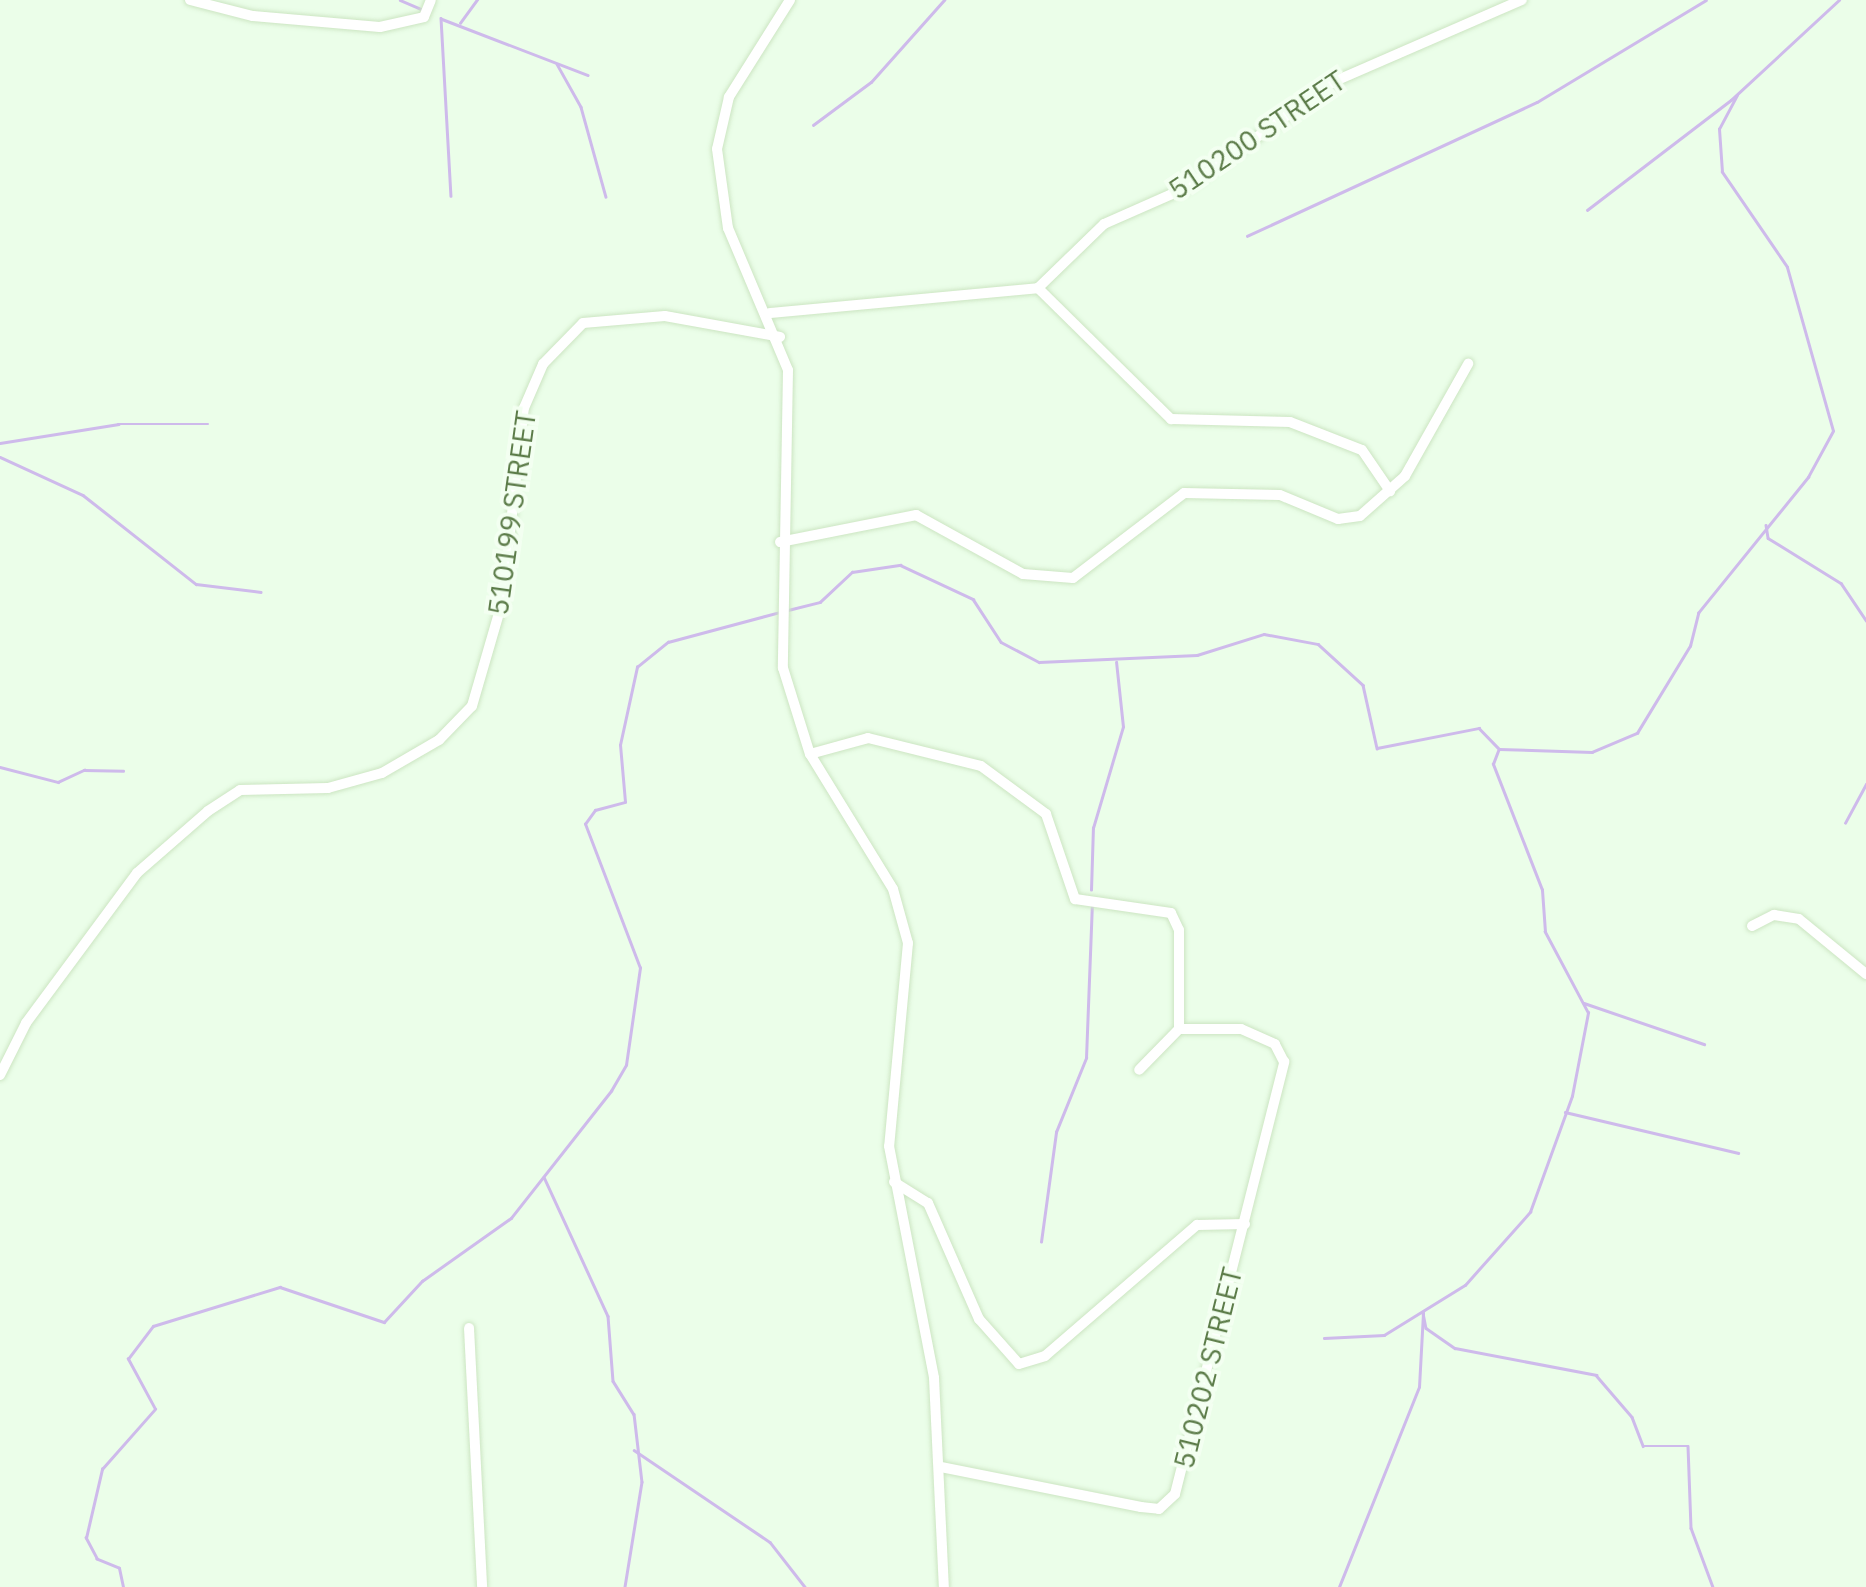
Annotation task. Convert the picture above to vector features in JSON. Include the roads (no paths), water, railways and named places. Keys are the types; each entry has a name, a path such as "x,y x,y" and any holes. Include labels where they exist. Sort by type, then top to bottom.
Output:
{"street":[{"path":"190,0 254,16 380,27 424,17 431,0"},
{"path":"790,0 729,97 717,149 728,228 780,337 788,425 779,628 810,754 893,889 908,943 888,1096 894,1182 934,1378 944,1587"},
{"name":"510200 STREET","path":"1038,288 1104,224 1188,187 1333,82 1522,0"},
{"path":"770,314 1038,288 1172,419 1290,422 1362,450 1390,491"},
{"name":"510199 STREET","path":"0,1075 26,1023 137,873 208,812 240,790 328,788 382,772 439,740 472,706 502,603 524,408 543,364 583,323 604,314 665,316 780,337"},
{"path":"780,542 916,516 1023,574 1073,578 1184,493 1280,495 1338,519 1360,516 1390,491 1468,364"},
{"path":"810,754 836,742 898,742 945,751 1018,790 1046,814 1075,900 1170,913 1179,930 1179,1029 1139,1070"},
{"path":"1752,926 1774,915 1799,918 1866,974"},
{"name":"510202 STREET","path":"941,1467 1160,1509 1187,1465 1207,1348 1245,1224 1284,1062 1275,1044 1241,1029 1179,1029"},
{"path":"894,1182 928,1203 978,1318 1018,1364 1045,1356 1197,1224 1245,1224"},
{"path":"469,1328 485,1504 482,1587"}],"waterway":[{"path":"400,0 424,10"},
{"path":"460,23 477,0"},
{"path":"813,125 871,82 944,0"},
{"path":"1247,236 1537,102 1706,0"},
{"path":"1587,210 1731,100 1839,0"},
{"path":"441,18 451,196"},
{"path":"442,19 588,75"},
{"path":"557,64 581,107 606,197"},
{"path":"788,610 820,602 852,572 900,565 973,599 1001,642 1039,662 1197,655 1264,634 1318,644 1363,685 1377,748 1479,728 1499,749 1592,752 1637,733 1690,646 1698,613 1808,477 1833,431 1787,267 1722,172 1719,129 1737,95"},
{"path":"0,443 118,424 208,424"},
{"path":"0,457 83,495 196,584 261,592"},
{"path":"1766,525 1768,538 1841,583 1866,620"},
{"path":"123,1587 119,1568 97,1559 86,1538 102,1469 155,1409 128,1359 153,1326 280,1287 384,1322 422,1281 511,1218 611,1091 626,1065 640,968 585,824 595,810 625,802 620,745 637,667 668,642 780,612"},
{"path":"1091,890 1093,828 1123,727 1116,662"},
{"path":"1324,1338 1384,1335 1465,1285 1530,1212 1572,1096 1588,1013 1545,932 1542,890 1493,764 1498,751"},
{"path":"0,767 58,782 84,770 123,771"},
{"path":"1845,823 1866,784"},
{"path":"1041,1242 1056,1132 1086,1058 1092,905"},
{"path":"1584,1003 1704,1044"},
{"path":"1565,1112 1738,1153"},
{"path":"544,1177 608,1316 613,1381 634,1414 642,1482 625,1587"},
{"path":"1423,1313 1426,1328 1455,1348 1596,1375 1632,1417 1643,1446 1688,1446 1691,1528 1713,1587"},
{"path":"1339,1587 1419,1387 1423,1313"},
{"path":"634,1450 770,1542 805,1587"}]}
